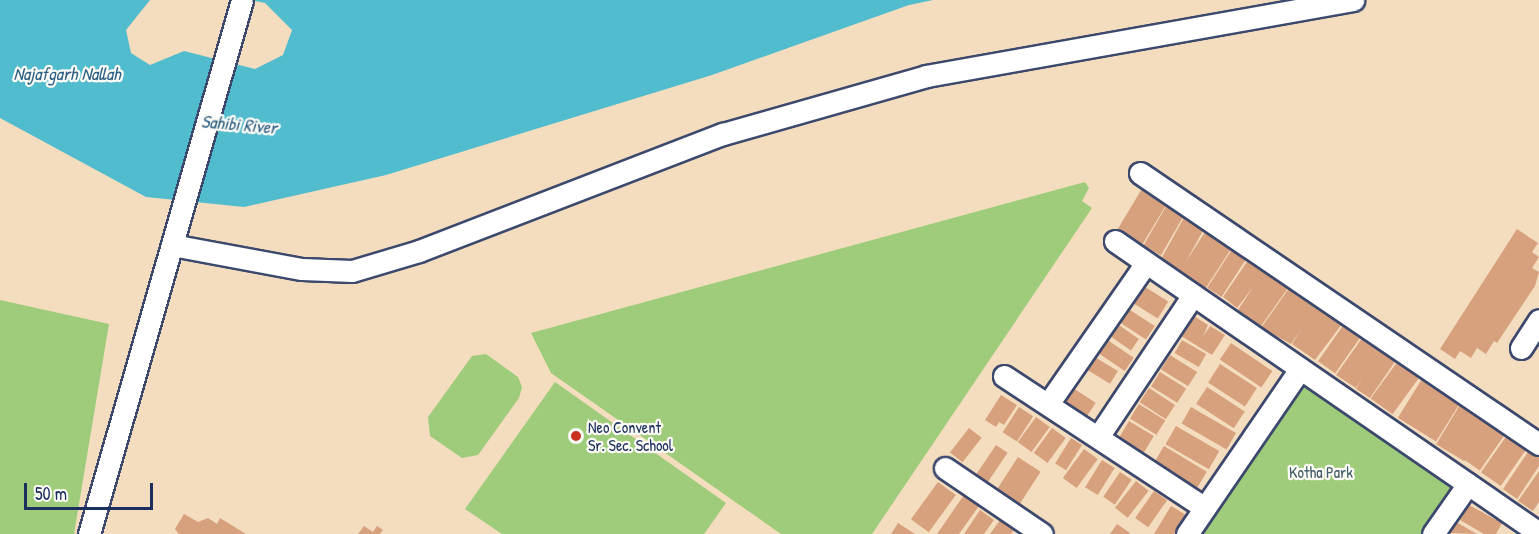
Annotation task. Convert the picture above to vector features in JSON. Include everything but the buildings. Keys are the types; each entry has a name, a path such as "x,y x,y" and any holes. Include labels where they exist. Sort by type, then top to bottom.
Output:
{"street":[{"path":"89,534 242,0"},
{"path":"172,245 302,268 352,270 419,251 723,134 926,76 1353,0"},
{"path":"1140,173 1539,444"},
{"path":"1115,241 1539,533"},
{"path":"1048,404 1146,263"},
{"path":"1098,437 1193,295"},
{"path":"1521,348 1539,320"},
{"path":"1187,534 1300,369"},
{"path":"1004,376 1205,508"},
{"path":"945,468 1042,534"},
{"path":"1433,534 1468,484"}],"green space":[{"path":"1085,182 1089,188 1082,201 1092,208 872,534 781,534 551,373 531,333"},
{"path":"0,300 109,324 74,534 0,534"},
{"path":"486,354 518,377 522,387 519,398 478,455 462,458 430,436 428,417 472,356"},
{"name":"Neo Convent Sr. Sec. School","path":"555,382 726,503 704,534 502,534 465,509"},
{"name":"Kotha Park","path":"1303,383 1456,487 1423,534 1200,534"}],"water":[{"path":"0,0 150,0 126,30 131,53 150,65 184,51 255,69 283,55 292,30 265,3 251,0 933,0 909,5 712,75 386,175 244,207 146,197 0,118"}],"place":[{"name":"Neo Convent Sr. Sec. School","path":"576,436"}],"water label":[{"name":"Najafgarh Nallah","path":"67,74"},
{"name":"Sahibi River","path":"239,125"}]}
